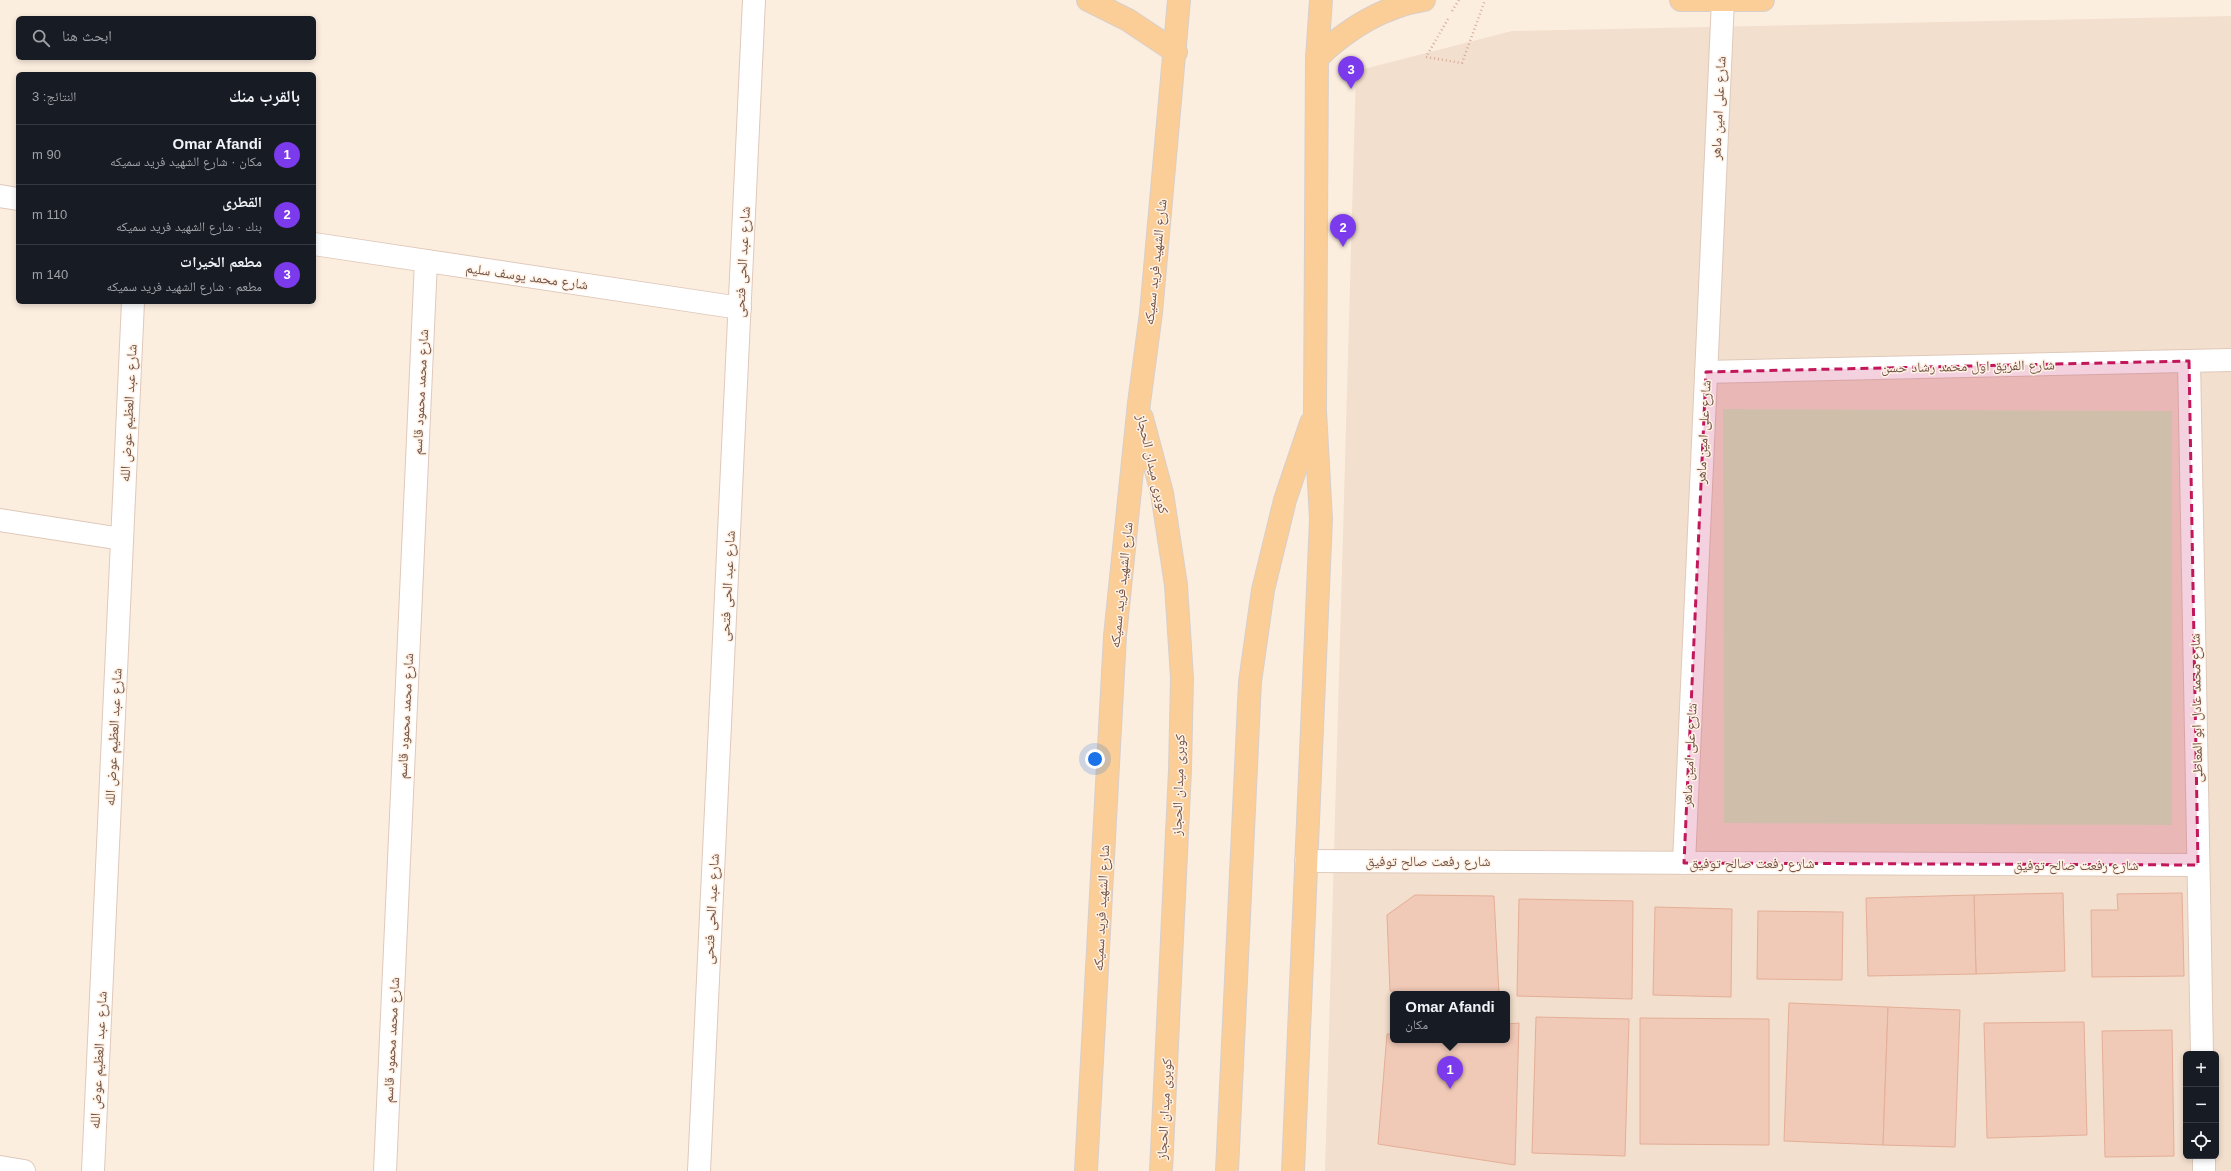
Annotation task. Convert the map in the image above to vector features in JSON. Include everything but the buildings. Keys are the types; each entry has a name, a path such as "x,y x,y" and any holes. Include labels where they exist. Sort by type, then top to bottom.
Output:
{"main road":[{"path":"1088,0 1128,20 1176,52"},
{"name":"شارع الشهيد فريد سميكه","path":"1086,1171 1115,636 1139,403 1151,313 1176,52 1179,0"},
{"path":"1293,1171 1321,519 1315,411 1317,58 1321,0"},
{"path":"1317,58 1347,32 1373,16 1395,7 1424,0"},
{"path":"1681,0 1763,0"},
{"name":"كوبرى ميدان الحجاز","path":"1139,403 1162,493 1176,585 1182,678 1180,770 1161,1171"},
{"path":"1227,1171 1250,682 1263,590 1285,500 1315,411"}],"street":[{"name":"شارع عبد الحى فتحى","path":"699,1171 754,0"},
{"name":"شارع على امين ماهر","path":"1684,863 1723,0"},
{"path":"0,196 16,199"},
{"name":"شارع محمد يوسف سليم","path":"316,244 740,308"},
{"name":"شارع محمد محمود قاسم","path":"385,1171 426,261"},
{"name":"شارع عبد العظيم عوض الله","path":"93,1171 133,304"},
{"name":"شارع الفريق اول محمد رشاد حسن","path":"1706,372 2231,360"},
{"name":"شارع محمد عادل ابو المعاطى","path":"2189,361 2202,1051"},
{"path":"0,520 122,539"},
{"name":"شارع رفعت صالح توفيق","path":"1306,861 2198,865"},
{"path":"2204,1159 2204,1171"},
{"path":"0,1167 24,1171"}],"path":[{"path":"1459,0 1426,58 1462,63 1485,0"}],"highlighted area":[{"path":"2189,361 2198,865 1684,863 1706,372"}],"shaded area":[{"path":"2231,16 2231,1171 1325,1171 1356,71 1512,31"}],"green space":[{"path":"1723,409 2172,411 2172,825 1724,823"}],"place":[{"name":"مطعم الخيرات","path":"1351,89"},
{"name":"القطرى","path":"1343,247"},
{"name":"Omar Afandi","path":"1450,1089"}]}
